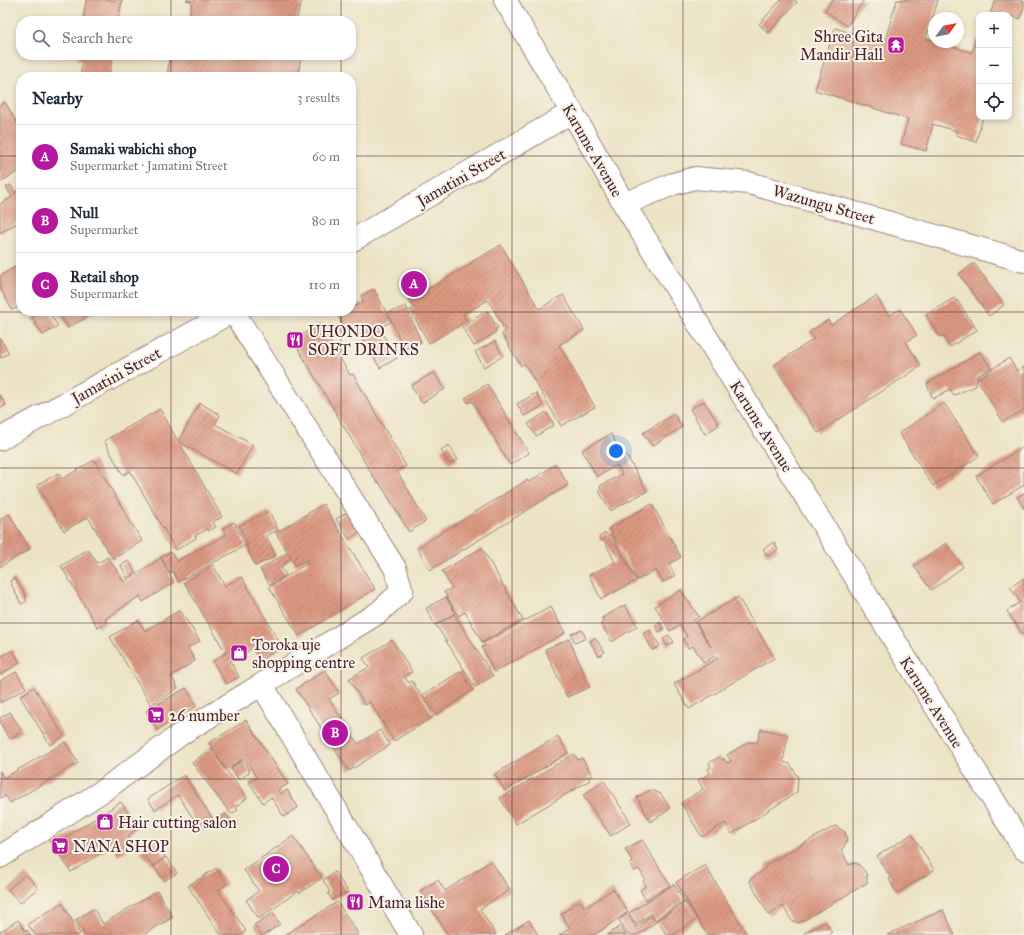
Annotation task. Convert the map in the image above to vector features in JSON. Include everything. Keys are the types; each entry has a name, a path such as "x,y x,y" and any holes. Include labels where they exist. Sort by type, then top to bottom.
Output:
{"street":[{"name":"Karume Avenue","path":"505,0 572,112 624,204 1024,849"},
{"name":"Jamatini Street","path":"356,238 572,112"},
{"name":"Wazungu Street","path":"624,204 674,184 695,178 749,183 1024,261"},
{"name":"Jamatini Street","path":"0,439 224,316"},
{"path":"0,857 104,790 181,734 378,613 402,591 395,568 236,316"},
{"path":"262,685 411,935"}],"building":[{"path":"86,0 122,0 119,16 84,16"},
{"path":"186,0 302,0 297,16 190,16 192,2"},
{"path":"781,0 795,0 797,2 768,33 759,24"},
{"path":"832,0 864,0 847,26 825,11"},
{"path":"897,0 938,0 934,12 928,12 928,32 926,38 928,39 928,48 957,48 972,53 976,39 976,120 982,120 976,142 956,135 957,131 932,124 926,151 901,144 908,119 815,90 835,28 884,43"},
{"path":"995,0 1024,1 1024,7 1020,19 1012,16 1012,12 991,12"},
{"path":"83,60 112,60 110,72 81,72"},
{"path":"169,60 300,60 299,72 168,72"},
{"path":"5,102 16,121 16,173 0,182 0,105"},
{"path":"11,185 15,193 16,192 16,224 0,233 0,204 12,197 6,187"},
{"path":"501,245 539,309 563,295 584,330 559,345 595,407 561,426 524,363 521,366 502,334 506,331 488,300 463,315 467,321 429,343 410,310 414,308 409,300"},
{"path":"974,263 1004,305 989,316 959,274"},
{"path":"16,267 16,308 12,310 0,288 0,276"},
{"path":"374,289 391,322 361,336 356,328 347,333 339,316 356,316 356,306 364,302 361,296"},
{"path":"876,296 889,316 900,309 917,335 906,342 921,366 818,433 774,365 814,339 809,332 828,320 831,325"},
{"path":"954,298 956,302 957,300 977,330 950,347 943,335 940,337 926,315"},
{"path":"406,306 421,342 404,349 388,313"},
{"path":"487,311 498,328 495,330 496,332 474,346 462,327"},
{"path":"35,316 51,316 58,326 43,335 32,318"},
{"path":"61,316 88,316 68,328"},
{"path":"320,324 350,375 353,374 406,466 397,471 426,521 409,532 379,482 377,483 293,340"},
{"path":"380,330 397,358 380,368 363,340"},
{"path":"0,338 9,353 0,358"},
{"path":"495,341 503,356 484,367 475,352"},
{"path":"980,352 991,368 977,376 976,386 954,395 950,389 933,399 927,384"},
{"path":"1009,358 1017,371 1024,367 1024,410 1003,422 977,379"},
{"path":"434,372 445,389 422,403 411,386"},
{"path":"487,384 529,453 510,465 472,401 468,403 465,398"},
{"path":"536,393 543,406 524,416 517,404"},
{"path":"0,395 6,405 0,409"},
{"path":"704,401 719,425 705,434 690,409"},
{"path":"200,403 220,415 215,424 253,445 237,474 179,442 222,517 213,522 216,527 208,531 207,529 195,536 196,538 176,550 130,471 123,475 104,441 160,409 178,441"},
{"path":"944,403 979,456 933,486 899,433"},
{"path":"546,412 554,425 536,436 528,424"},
{"path":"674,414 682,427 652,446 643,433"},
{"path":"611,434 618,446 620,444 647,491 610,511 599,491 601,489 600,486 622,474 617,465 597,477 582,450"},
{"path":"449,445 458,460 449,464 441,450"},
{"path":"1024,447 1024,485 993,504 976,476"},
{"path":"94,460 142,541 113,559 88,517 64,531 37,485 59,473 62,479"},
{"path":"556,464 568,485 430,570 417,548 527,480 529,482"},
{"path":"1024,493 1024,509 1017,497"},
{"path":"323,504 375,589 299,636 269,587 308,563 306,559 296,566 276,533"},
{"path":"652,504 681,557 669,564 675,576 663,582 656,570 637,580 609,528"},
{"path":"269,511 278,530 266,536 276,556 255,566 246,545 248,545 239,526"},
{"path":"348,512 361,531 349,539 336,519"},
{"path":"9,514 30,549 0,567 0,519"},
{"path":"234,522 246,545 178,582 173,571 169,573 161,557 171,552 177,561 226,535 222,529"},
{"path":"606,533 608,536 611,535 636,581 601,599 589,575 615,562 604,540 601,541 599,537"},
{"path":"774,542 778,550 768,556 763,549"},
{"path":"946,543 963,567 931,590 914,566"},
{"path":"482,548 523,620 482,642 465,612 458,616 444,592 452,588 442,571"},
{"path":"88,549 97,563 108,557 124,582 161,558 174,582 143,602 140,596 105,619 107,622 98,628 61,566"},
{"path":"287,553 291,559 281,567 286,575 270,585 260,569"},
{"path":"129,561 135,573 127,578 121,565"},
{"path":"213,565 225,586 242,577 282,647 260,660 253,648 230,661 239,677 226,684 213,661 226,653 184,582"},
{"path":"15,578 26,596 27,601 21,604 10,581"},
{"path":"1024,578 1023,635 1007,611 1020,602 1010,587"},
{"path":"681,590 699,617 693,620 711,647 696,622 738,597 774,658 689,709 674,684 718,658 716,655 704,663 693,646 688,648 683,639 687,636 680,625 670,631 655,606"},
{"path":"446,597 455,613 435,625 426,608"},
{"path":"625,605 637,626 612,642 601,624 604,622 602,618"},
{"path":"551,607 565,633 494,672 482,647 485,646 483,643"},
{"path":"180,610 200,641 188,648 195,661 171,676 178,688 151,705 110,637 138,620 145,631"},
{"path":"454,614 493,676 475,687 436,625"},
{"path":"660,622 664,629 659,632 655,625"},
{"path":"582,630 586,638 575,643 571,634"},
{"path":"650,630 660,646 653,650 643,634"},
{"path":"669,635 674,642 667,646 663,639"},
{"path":"595,638 605,652 599,656 590,641"},
{"path":"569,639 590,687 567,697 545,649"},
{"path":"392,640 412,672 404,676 409,683 412,681 434,716 394,741 370,702 365,705 349,679 369,667 363,658"},
{"path":"13,650 20,663 0,675 0,657"},
{"path":"325,670 339,693 329,699 358,744 380,730 390,745 349,771 296,689"},
{"path":"461,671 473,690 436,715 423,695"},
{"path":"16,672 26,688 0,703 0,681"},
{"path":"34,687 64,736 50,745 20,696"},
{"path":"186,688 197,706 157,730 146,711"},
{"path":"10,712 22,731 10,739 0,723 0,718"},
{"path":"246,720 288,784 278,790 281,794 287,790 298,807 284,817 271,797 263,803 249,782 257,778 244,758 226,769 209,743"},
{"path":"761,729 788,735 783,762 790,764 798,777 797,792 732,834 725,823 702,837 681,803 703,789 698,780 710,773 708,769 711,767 709,763 719,757 722,760 724,759 727,763 731,761 727,755 748,742 757,743"},
{"path":"558,736 568,753 505,791 495,774"},
{"path":"65,742 78,763 10,803 6,796 1,798 0,771 4,778"},
{"path":"211,748 247,798 235,807 238,810 231,814 192,763"},
{"path":"574,754 578,760 582,758 592,775 588,777 590,780 516,824 500,798"},
{"path":"242,760 250,772 239,780 231,768"},
{"path":"184,775 214,821 201,830 178,795 155,810 148,799"},
{"path":"604,781 631,823 611,836 583,795"},
{"path":"651,790 661,794 670,808 650,822 637,797"},
{"path":"121,802 138,828 128,836 134,845 118,856 112,846 71,872 53,845"},
{"path":"226,814 231,821 224,826 219,818"},
{"path":"835,826 845,832 847,841 841,849 849,865 855,863 864,870 867,875 867,883 799,923 792,921 783,906 769,915 749,880 764,870 767,864"},
{"path":"912,834 934,870 897,893 889,879 891,878 877,856"},
{"path":"293,836 322,878 300,893 298,891 259,919 246,900 259,891 244,870"},
{"path":"642,840 670,885 646,900 640,890 646,886 643,881 645,879 639,869 634,871 630,864 633,862 625,849"},
{"path":"153,841 165,856 154,866 140,852"},
{"path":"166,857 177,873 164,881 154,867"},
{"path":"491,861 510,890 480,909 496,935 448,935 420,891 438,880 445,891"},
{"path":"705,865 747,935 707,935 676,882"},
{"path":"216,868 227,884 218,890 246,931 241,935 221,935 188,886"},
{"path":"335,872 348,892 332,900 328,893 330,892 323,880"},
{"path":"26,874 38,888 20,903 8,890"},
{"path":"674,884 684,901 655,920 651,914 636,924 629,913"},
{"path":"613,889 628,912 594,935 559,935 570,928 561,914 580,901 585,908"},
{"path":"157,891 173,917 143,935 84,935 84,932 75,920 94,909 103,924"},
{"path":"337,902 359,935 285,935"},
{"path":"686,902 697,919 673,935 667,935 657,920"},
{"path":"62,903 80,934 35,935 28,924"},
{"path":"943,910 955,935 887,935"},
{"path":"273,913 280,924 264,935 261,935 254,925"},
{"path":"627,914 636,927 651,916 656,922 638,935 629,935 619,920"},
{"path":"18,920 25,931 27,930 30,935 0,935 0,932"},
{"path":"529,920 538,935 505,935"},
{"path":"825,922 832,932 827,935 805,935 804,933"},
{"path":"621,926 626,935 607,935"}],"place":[{"name":"Shree Gita Mandir Hall","path":"896,45"},
{"name":"Samaki wabichi shop","path":"414,284"},
{"name":"UHONDO SOFT DRINKS","path":"295,340"},
{"name":"Toroka uje shopping centre","path":"239,653"},
{"name":"26 number","path":"156,715"},
{"name":"Null","path":"335,733"},
{"name":"Hair cutting salon","path":"105,822"},
{"name":"NANA SHOP","path":"60,846"},
{"name":"Retail shop","path":"276,869"},
{"name":"Mama lishe","path":"355,902"}]}
